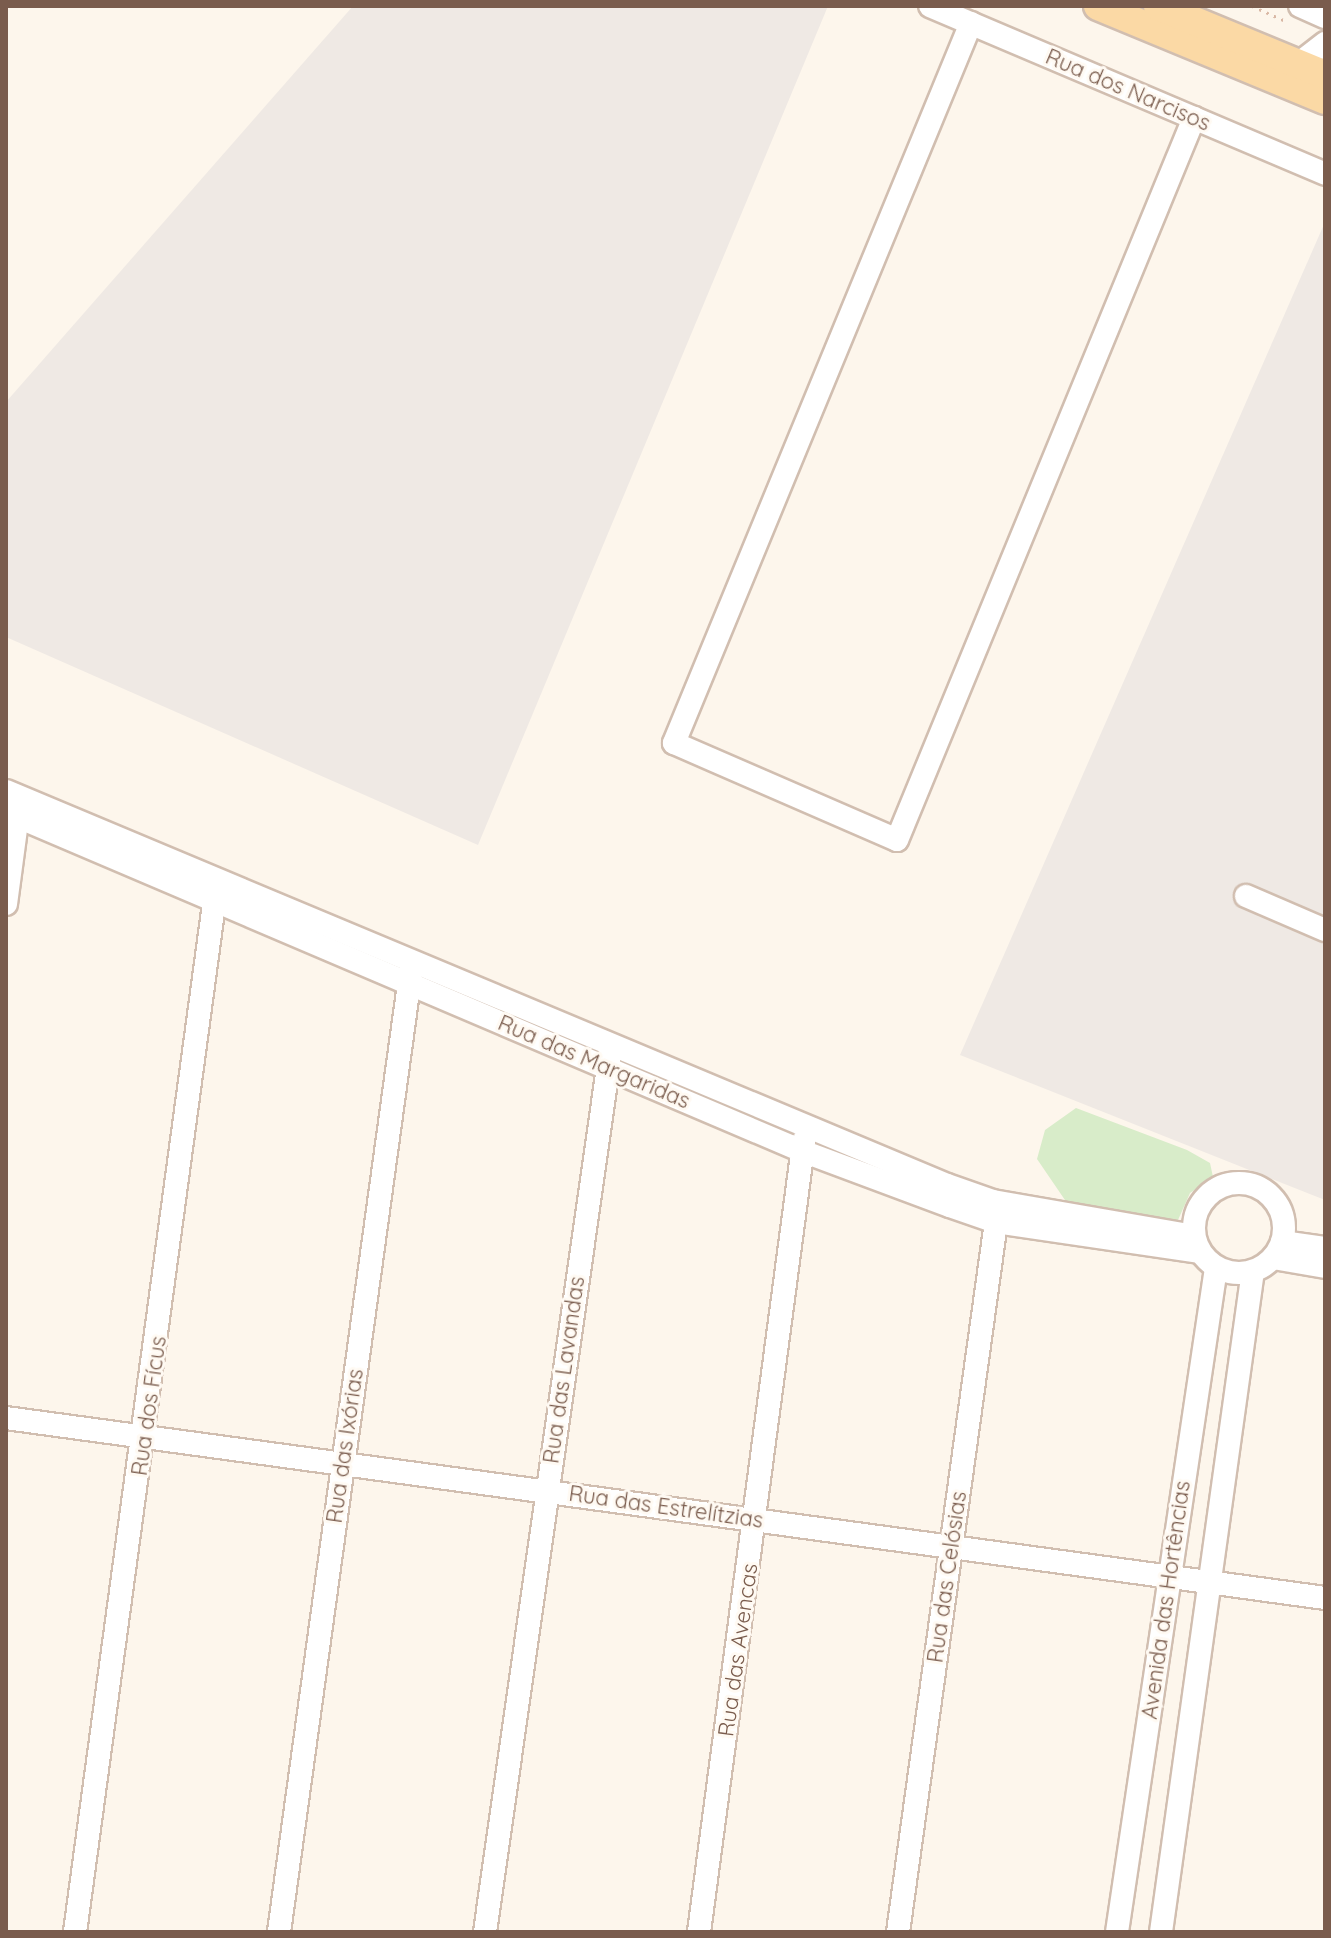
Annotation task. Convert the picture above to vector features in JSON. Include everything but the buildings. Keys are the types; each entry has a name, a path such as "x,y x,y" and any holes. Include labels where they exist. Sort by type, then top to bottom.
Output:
{"main road":[{"path":"1098,6 1325,100"},
{"path":"1158,6 1325,75"}],"street":[{"name":"Rua dos Narcisos","path":"930,6 1325,174"},
{"path":"1300,6 1325,17"},
{"path":"971,23 674,743 897,840 1194,118"},
{"path":"1298,64 1325,43"},
{"path":"6,904 12,804"},
{"name":"Rua das Margaridas","path":"12,804 216,890 409,983 610,1056"},
{"name":"Rua das Margaridas","path":"216,890 413,961 610,1056 996,1222 1196,1244"},
{"name":"Rua dos Fícus","path":"75,1932 145,1437 216,890"},
{"path":"1246,896 1325,930"},
{"name":"Rua das Ixórias","path":"279,1932 413,961"},
{"name":"Rua das Lavandas","path":"485,1932 610,1056"},
{"name":"Rua das Margaridas","path":"804,1140 993,1201 1196,1244"},
{"name":"Rua das Avencas","path":"699,1932 804,1140"},
{"path":"1277,1250 1277,1202 1242,1183 1205,1198 1196,1244 1216,1268 1253,1271 1277,1250 1325,1248"},
{"name":"Rua das Celósias","path":"898,1932 996,1222"},
{"path":"1277,1250 1325,1267"},
{"name":"Avenida das Hortências","path":"1117,1932 1216,1268"},
{"name":"Avenida das Hortências","path":"1161,1932 1253,1271"},
{"name":"Rua das Estrelítzias","path":"6,1418 1325,1598"}],"shaded area":[{"path":"353,6 828,6 478,845 6,637 6,402"},
{"path":"1325,222 1325,1200 960,1055"}],"green space":[{"path":"1076,1108 1187,1150 1210,1163 1213,1177 1190,1193 1178,1220 1067,1203 1037,1159 1045,1130"}]}
